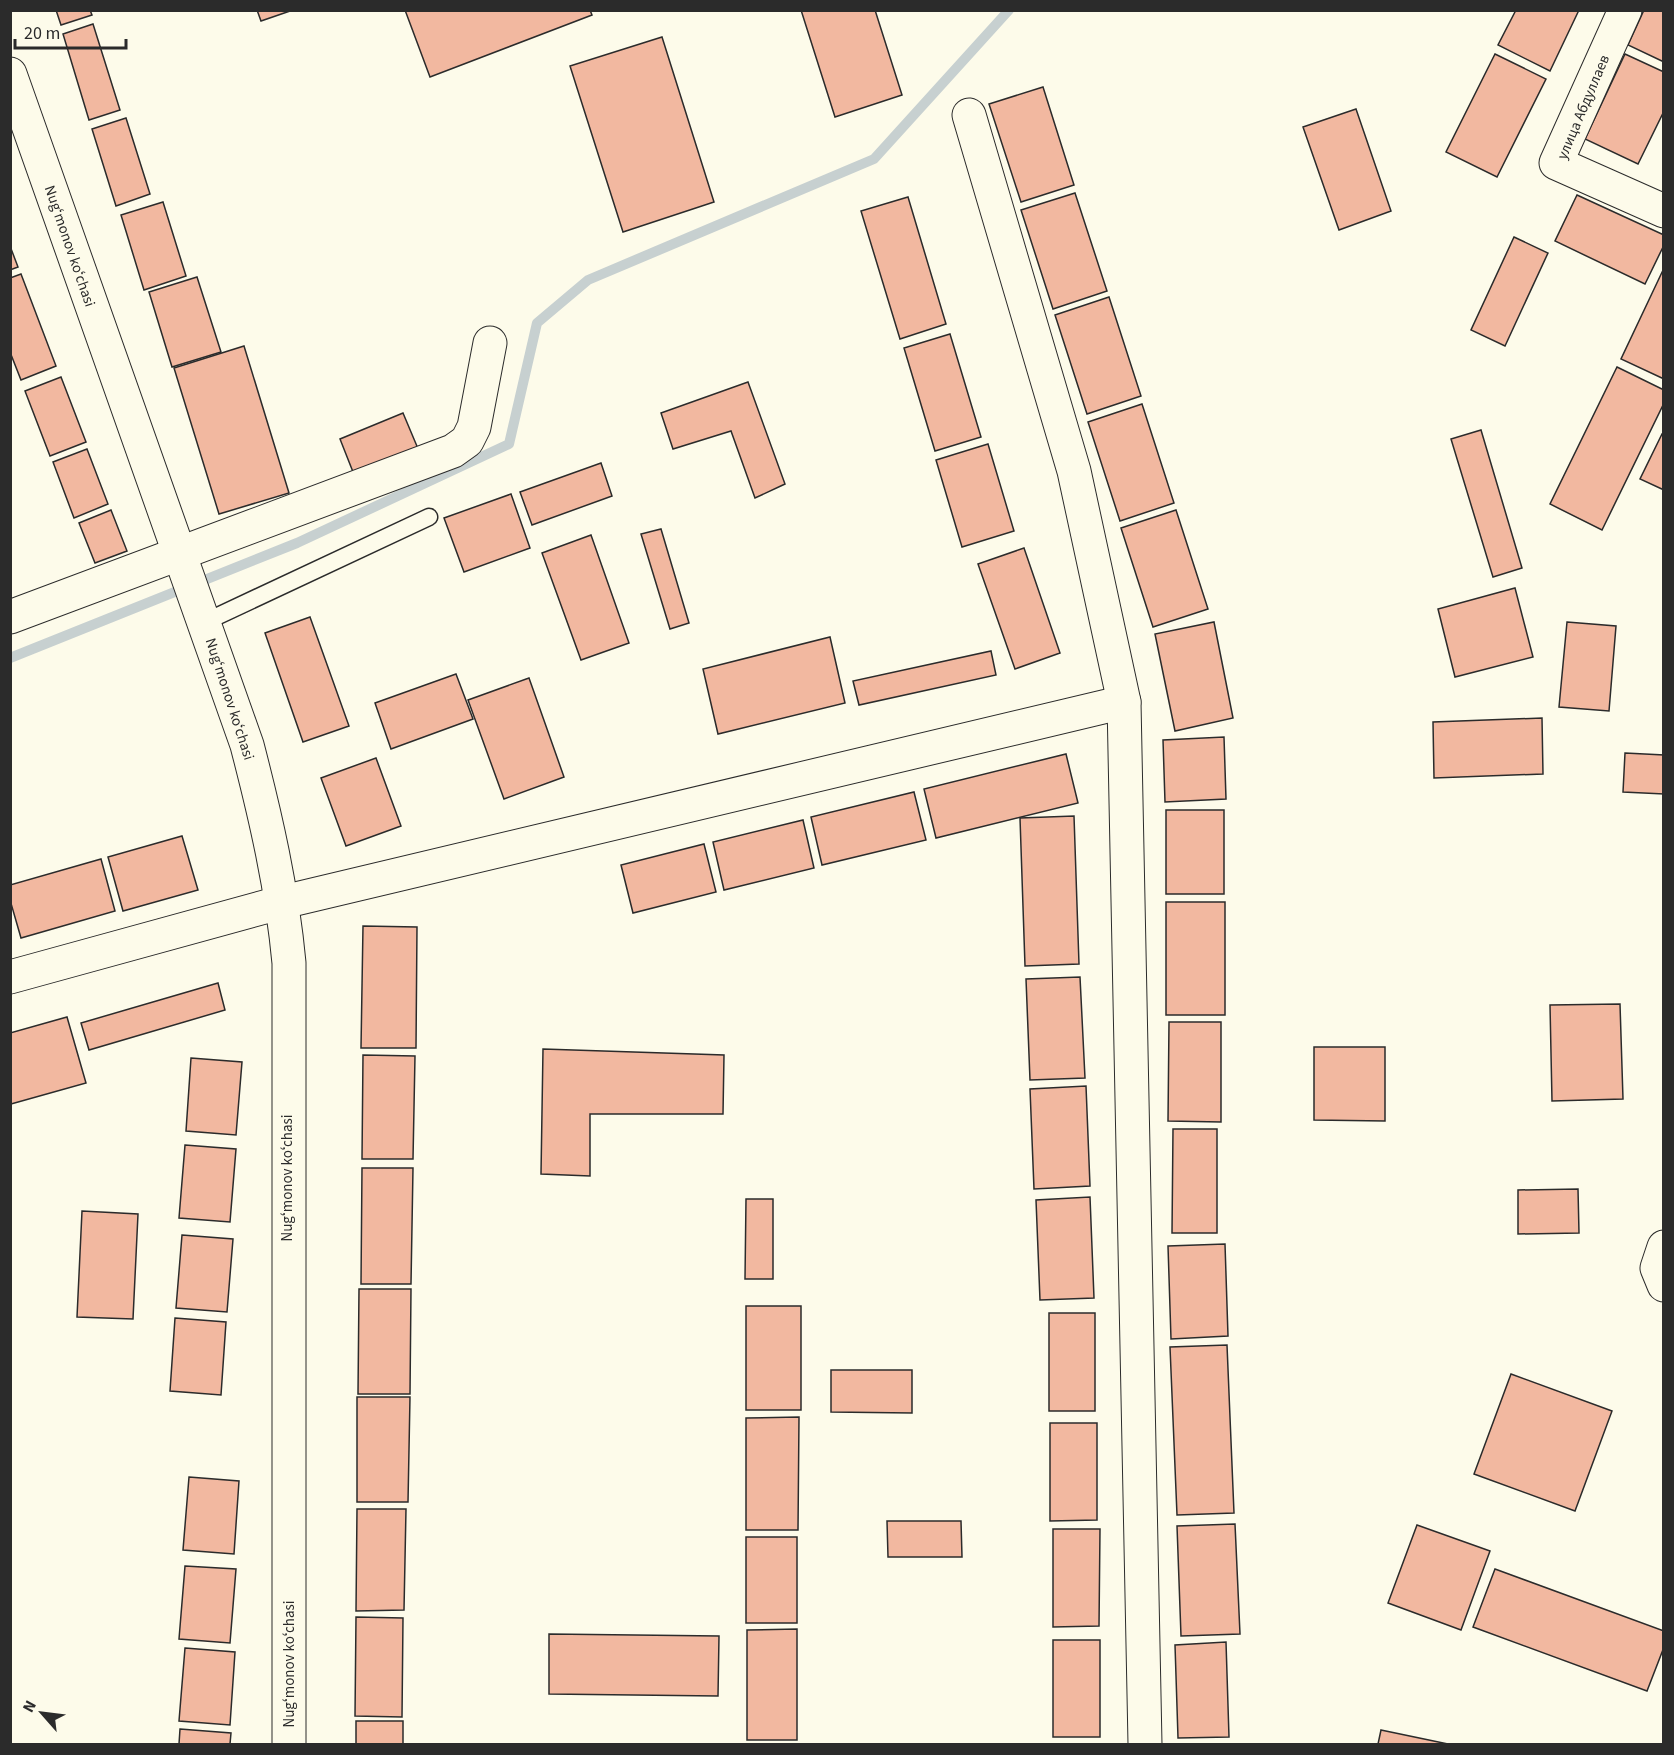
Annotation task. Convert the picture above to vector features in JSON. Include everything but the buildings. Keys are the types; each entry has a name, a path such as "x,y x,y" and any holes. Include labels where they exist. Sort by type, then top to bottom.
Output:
{"street":[{"name":"улица Абдуллаев","path":"1625,10 1556,163 1664,211"},
{"name":"Nugʻmonov koʻchasi","path":"12,87 178,555 205,622 247,745 266,815 283,902 289,963 289,1744"},
{"path":"969,115 1074,471 1124,702 1145,1744"},
{"path":"10,617 453,451 467,441 474,428 490,343"},
{"path":"10,977 283,902 1124,702"},
{"path":"1664,1247 1657,1268 1664,1285"}],"lane":[{"path":"205,622 429,517"}],"waterway":[{"path":"10,658 297,543 509,444 537,323 588,280 874,159 1009,10"}]}
